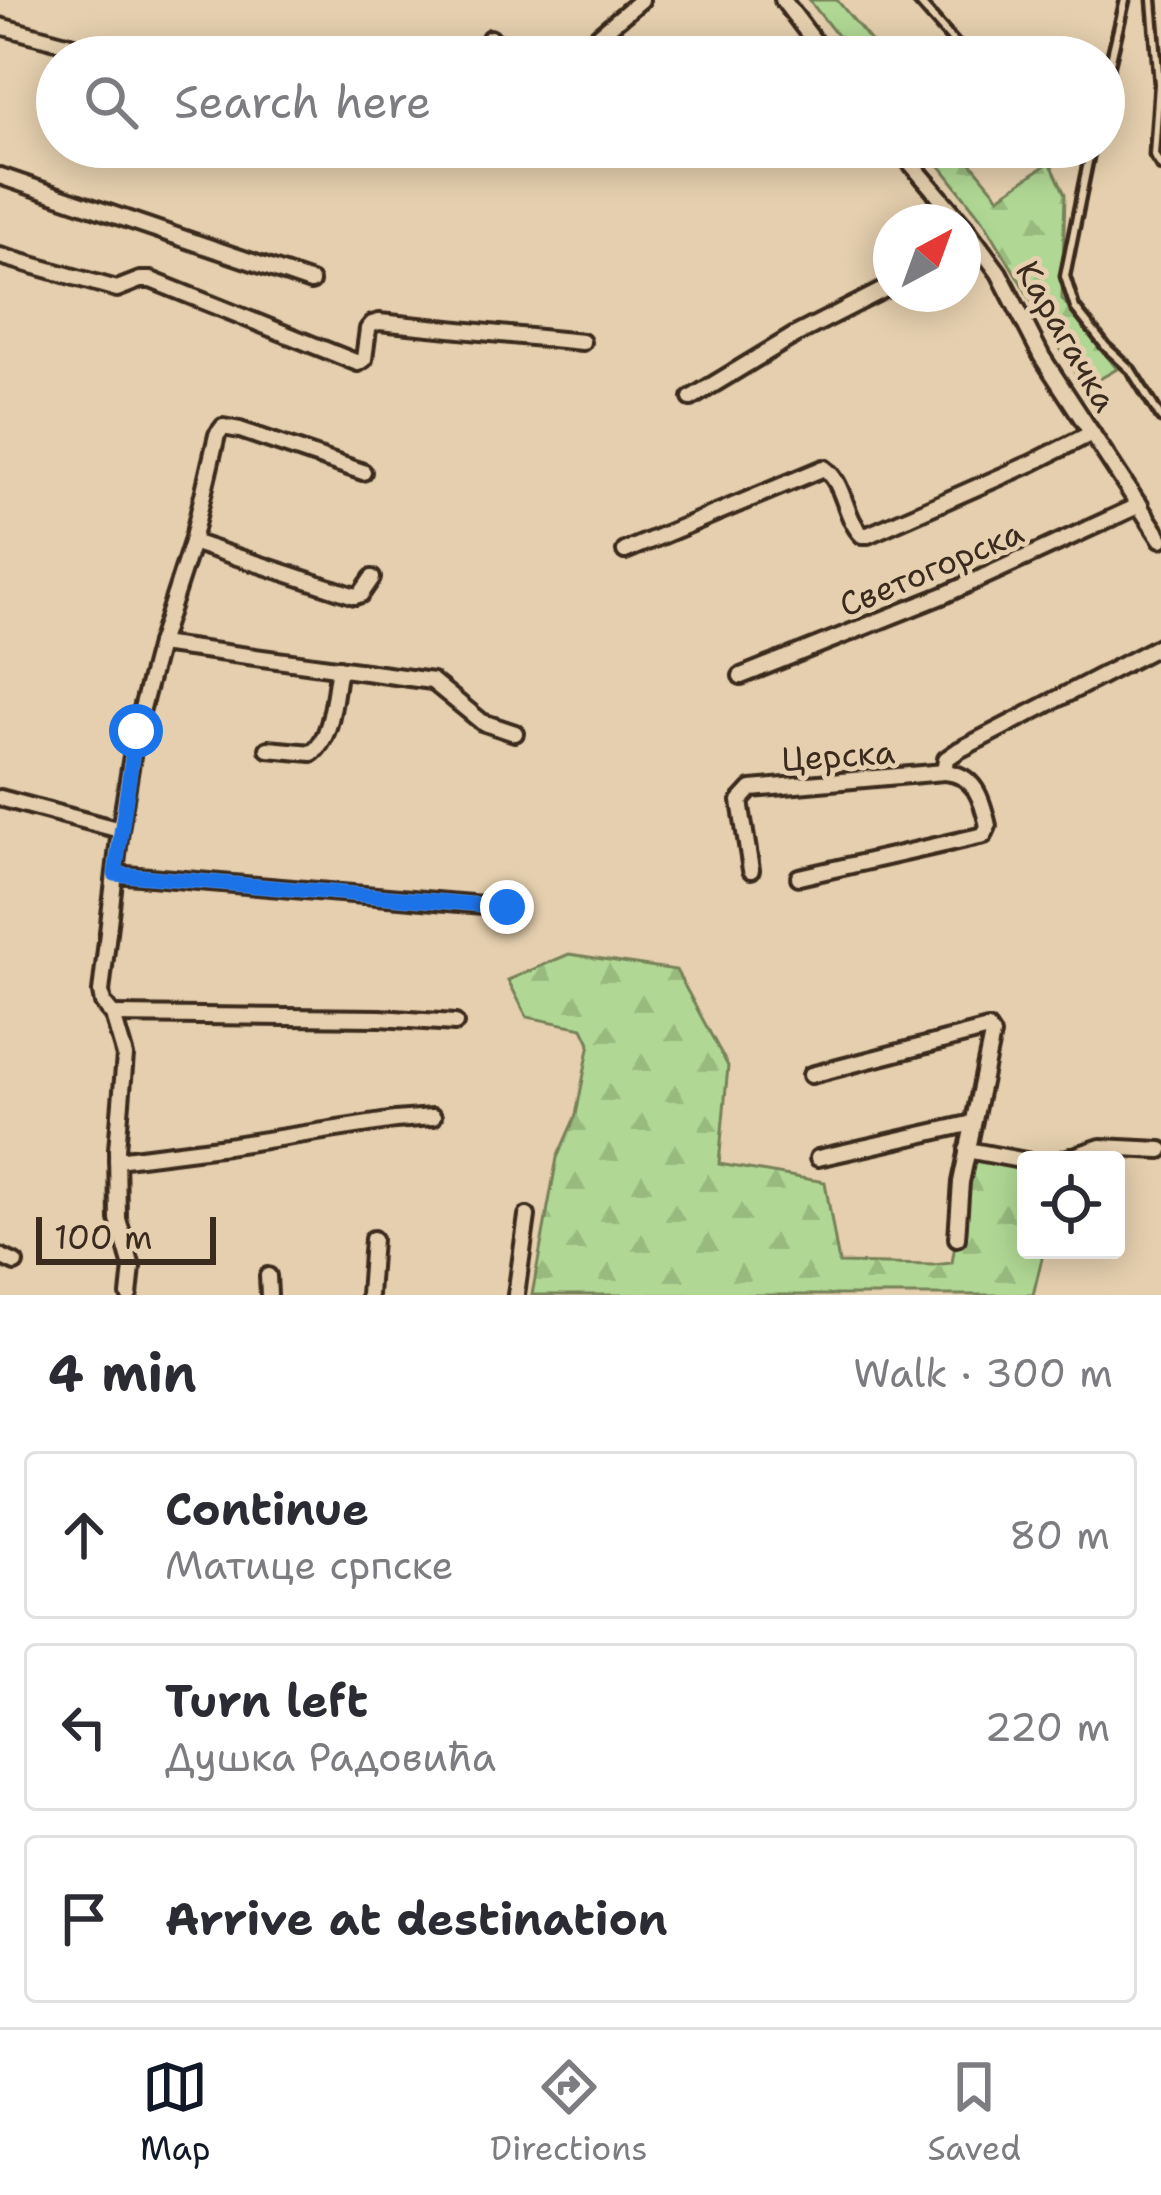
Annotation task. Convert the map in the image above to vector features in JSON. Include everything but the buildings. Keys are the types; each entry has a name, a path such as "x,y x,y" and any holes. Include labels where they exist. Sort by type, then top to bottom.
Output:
{"street":[{"path":"598,36 640,0"},
{"path":"783,0 810,36"},
{"path":"0,26 37,36"},
{"name":"Карагачка","path":"915,168 946,204"},
{"path":"0,176 311,282"},
{"name":"Карагачка","path":"981,246 1042,357 1161,538"},
{"path":"0,256 117,289 151,280 358,363 364,359 368,329 379,322 582,342"},
{"path":"692,398 795,334 873,295"},
{"path":"129,1295 132,1267 118,1220 124,1056 100,992 136,731 220,430 240,430 363,472"},
{"path":"625,551 824,468 833,475 855,528 868,535 1092,433"},
{"name":"Светогорска","path":"741,676 944,595 1140,505"},
{"path":"192,542 355,596 372,578"},
{"path":"160,644 433,681 482,722 515,733"},
{"name":"Церска","path":"944,772 946,760 959,750 1161,645"},
{"path":"268,749 318,750 339,668"},
{"name":"Церска","path":"751,870 740,800 751,789 944,772 958,773 975,787 983,803 988,826 984,835 799,877"},
{"path":"0,798 120,830"},
{"path":"115,874 507,907"},
{"path":"112,1016 455,1023"},
{"path":"811,1075 988,1029 992,1035 961,1182 957,1238"},
{"path":"117,1160 433,1117"},
{"path":"818,1158 973,1123"},
{"path":"1089,1151 1101,1147 1161,1150"},
{"path":"967,1150 1017,1159"},
{"path":"516,1295 527,1216"},
{"path":"370,1295 374,1239"},
{"path":"0,1256 15,1263"},
{"path":"268,1276 268,1295"}],"lane":[{"path":"917,0 949,36"},
{"path":"1117,36 1125,0"},
{"path":"1152,0 1159,84 1154,155 1161,166"},
{"path":"1087,168 1065,276 1075,308 1131,370 1161,418"}],"green space":[{"path":"809,0 837,0 867,36 837,36"},
{"path":"942,168 975,168 999,197 1041,168 1053,168 1065,194 1062,299 1117,369 1084,388 981,218 981,204 970,204"},
{"path":"569,954 676,970 728,1066 719,1164 825,1182 839,1263 952,1263 970,1153 1017,1164 1017,1259 1042,1259 1033,1295 532,1295 557,1158 576,1115 590,1043 583,1028 527,1017 508,980"}],"route":[{"path":"136,731 115,874 507,907"}]}
